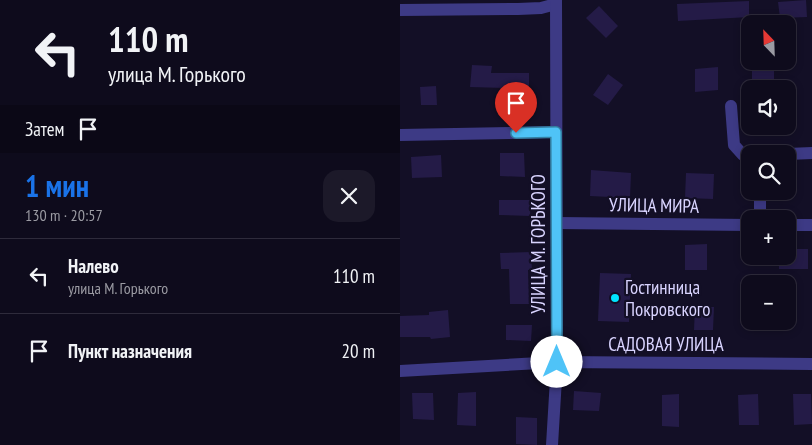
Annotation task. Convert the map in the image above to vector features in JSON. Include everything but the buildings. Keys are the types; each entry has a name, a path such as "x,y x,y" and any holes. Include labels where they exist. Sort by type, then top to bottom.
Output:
{"street":[{"path":"400,10 541,8 556,2"},
{"name":"УЛИЦА М. ГОРЬКОГО","path":"552,445 557,362 556,2"},
{"path":"730,106 734,145 741,153"},
{"path":"400,135 556,132"},
{"path":"796,154 812,153"},
{"name":"УЛИЦА МИРА","path":"557,223 741,225"},
{"path":"796,225 812,225"},
{"name":"САДОВАЯ УЛИЦА","path":"400,371 557,362 812,364"}],"place":[{"name":"Гостинница Покровского","path":"615,298"}],"route":[{"path":"516,133 556,132 557,362"}]}
